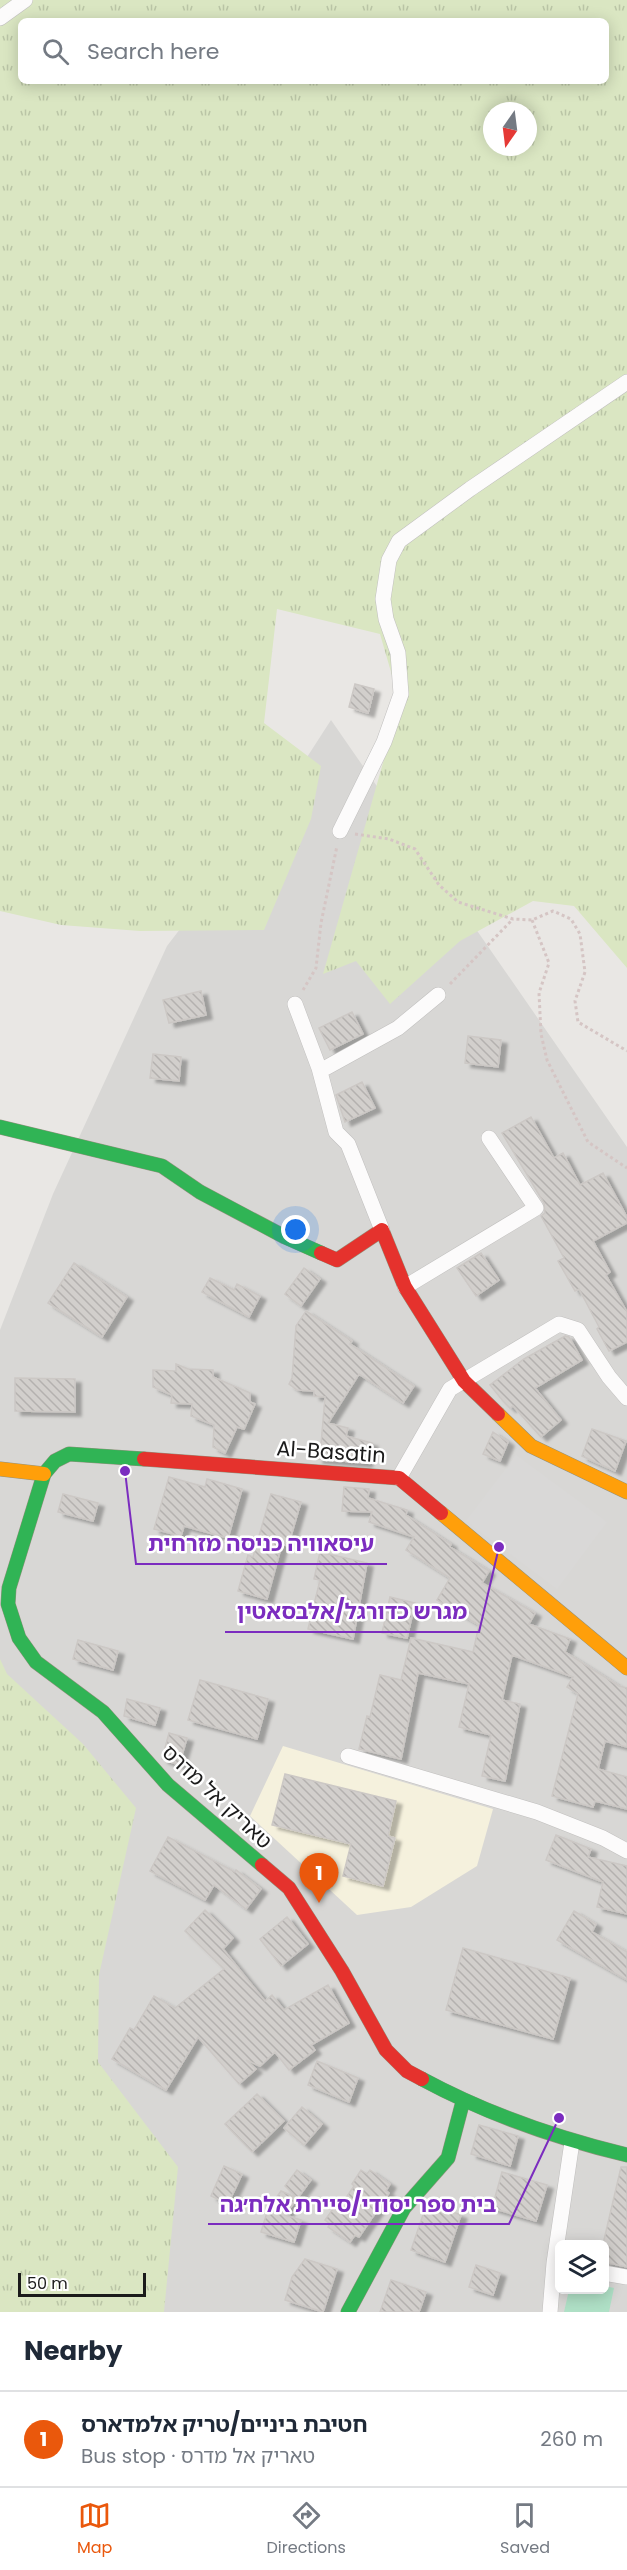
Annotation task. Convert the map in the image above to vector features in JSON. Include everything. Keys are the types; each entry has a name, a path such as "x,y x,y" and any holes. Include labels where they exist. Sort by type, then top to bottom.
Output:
{"street":[{"path":"0,18 25,0"},
{"path":"340,831 384,742 401,694 398,653 386,619 383,599 389,560 399,541 470,489 627,382"},
{"path":"320,1071 398,1028 438,995"},
{"path":"295,1005 320,1071 336,1132 348,1144 405,1287 464,1381 531,1446 627,1492"},
{"path":"0,1127 162,1166 200,1192 285,1237 337,1260 382,1230"},
{"path":"405,1287 536,1208 489,1138"},
{"path":"399,1478 450,1389 559,1324 578,1330 609,1377 627,1398"},
{"name":"Al-Basatin","path":"44,1474 55,1461 69,1454 399,1478 627,1668"},
{"path":"0,1469 44,1474"},
{"name":"טאריק אל מדרס","path":"44,1474 9,1588 8,1604 18,1638 36,1662 103,1712 168,1785 289,1888 342,1971 386,2050 407,2071 464,2101 572,2142 627,2155"},
{"path":"348,1756 537,1812 603,1838 627,1851"},
{"path":"348,2312 404,2208 448,2158 464,2101"},
{"path":"560,2240 572,2142"},
{"path":"609,2273 627,2277"},
{"path":"550,2312 555,2277"}],"path":[{"path":"295,1005 316,968 321,923 340,831 389,839 415,849 439,885 458,902 513,919 532,921 553,911 571,919 580,934 585,972 575,1002 578,1022 627,1051"},
{"path":"438,995 513,919"},
{"path":"532,921 549,963 539,993 541,1034 547,1060 588,1142 627,1168"}],"shaded area":[{"path":"331,720 627,1147 627,2312 35,2312 0,1910 0,1330 53,1194 167,946 280,799"},
{"path":"516,1455 607,1522 557,1589 466,1521"},
{"path":"283,1746 493,1809 477,1866 411,1907 357,1915 250,1816"}],"green space":[{"path":"0,0 627,0 627,968 574,906 533,901 460,941 390,1004 356,961 323,974 400,703 380,634 277,609 264,723 321,766 311,819 264,930 140,931 61,925 0,911"},
{"path":"0,1659 7,1674 83,1744 136,1808 99,1975 98,2062 178,2167 164,2312 0,2312"},
{"path":"609,2287 614,2288 609,2312 564,2312 568,2294 609,2294"}],"building":[{"path":"355,684 374,689 368,713 349,707"},
{"path":"201,991 206,1015 169,1023 163,1000"},
{"path":"352,1012 363,1034 330,1050 319,1028"},
{"path":"468,1036 501,1040 498,1067 465,1063"},
{"path":"153,1054 181,1057 179,1081 150,1078"},
{"path":"362,1082 375,1108 345,1122 336,1095"},
{"path":"531,1117 554,1158 563,1153 580,1185 603,1173 627,1217 627,1223 593,1241 610,1272 606,1275 627,1312 627,1342 609,1351 579,1289 575,1291 558,1261 564,1258 541,1216 545,1213 544,1203 502,1133"},
{"path":"481,1253 499,1280 476,1296 457,1268"},
{"path":"74,1263 127,1297 102,1337 48,1303"},
{"path":"304,1268 320,1279 301,1306 285,1294"},
{"path":"210,1278 234,1290 237,1284 260,1296 249,1317 202,1292"},
{"path":"306,1311 352,1341 350,1344 414,1386 403,1403 359,1374 328,1423 348,1428 346,1436 372,1443 366,1463 317,1459 321,1444 325,1397 314,1396 314,1391 297,1390 289,1384 292,1378 296,1326"},
{"path":"565,1336 569,1337 582,1360 535,1388 561,1420 541,1437 513,1406 510,1408 503,1401 490,1385 524,1359"},
{"path":"176,1364 188,1369 213,1370 213,1377 250,1393 250,1402 255,1404 244,1429 237,1427 225,1453 213,1447 214,1425 191,1416 192,1404 171,1403 172,1395 153,1387 153,1370 176,1371"},
{"path":"15,1378 75,1379 75,1412 15,1411"},
{"path":"592,1429 626,1441 615,1471 582,1456"},
{"path":"493,1432 508,1442 500,1461 483,1454"},
{"path":"169,1477 205,1487 207,1479 242,1489 228,1538 184,1526 181,1536 154,1529"},
{"path":"344,1487 369,1489 368,1498 407,1510 406,1515 451,1544 450,1547 489,1571 482,1583 535,1613 529,1624 570,1639 565,1652 619,1686 627,1688 627,1747 605,1741 598,1769 627,1777 627,1809 595,1801 593,1807 552,1796 578,1694 567,1687 573,1677 512,1655 502,1700 520,1704 505,1781 482,1776 491,1735 459,1727 469,1684 418,1673 401,1759 359,1749 367,1716 370,1717 380,1675 401,1680 411,1638 473,1652 479,1625 437,1600 450,1578 406,1550 414,1537 369,1522 372,1512 342,1511"},
{"path":"63,1494 98,1503 93,1521 58,1512"},
{"path":"271,1494 301,1502 288,1546 282,1544 267,1599 238,1591 248,1555 253,1557"},
{"path":"320,1552 367,1563 353,1639 308,1629 320,1580 314,1579"},
{"path":"390,1597 415,1603 407,1638 382,1633"},
{"path":"78,1640 118,1651 113,1670 73,1659"},
{"path":"200,1680 268,1699 257,1739 188,1720"},
{"path":"127,1699 160,1708 155,1725 124,1716"},
{"path":"169,1733 187,1738 179,1765 162,1759"},
{"path":"285,1774 396,1801 388,1836 395,1838 383,1886 343,1876 351,1844 272,1825"},
{"path":"556,1835 591,1849 588,1857 627,1866 627,1914 597,1907 603,1882 546,1860"},
{"path":"168,1837 235,1872 236,1870 261,1889 246,1909 214,1885 205,1900 150,1871"},
{"path":"205,1910 233,1938 223,1949 265,2001 272,1995 284,2010 328,1985 349,2023 311,2045 315,2050 289,2070 275,2052 260,2066 246,2060 256,2069 239,2084 198,2037 166,2090 112,2059 130,2028 134,2030 154,1996 175,2008 224,1969 185,1931"},
{"path":"574,1911 596,1924 592,1932 627,1952 627,1980 557,1940"},
{"path":"287,1917 308,1944 281,1966 260,1939"},
{"path":"463,1948 570,1978 553,2039 446,2010"},
{"path":"317,2061 358,2078 349,2102 308,2085"},
{"path":"257,2094 284,2121 252,2152 225,2124"},
{"path":"302,2107 322,2124 304,2145 284,2128"},
{"path":"479,2125 518,2136 510,2166 471,2154"},
{"path":"224,2166 242,2174 228,2204 211,2196"},
{"path":"621,2167 627,2167 627,2267 609,2263 609,2240 604,2240"},
{"path":"297,2170 311,2180 285,2215 301,2220 294,2242 261,2232 268,2209 281,2191 297,2198 285,2186"},
{"path":"361,2170 367,2174 370,2170 390,2184 386,2191 389,2193 359,2237 355,2235 350,2242 328,2227 330,2224 325,2220 335,2206 339,2208 354,2186 352,2184"},
{"path":"502,2172 547,2185 536,2221 492,2208"},
{"path":"427,2203 461,2215 445,2262 411,2250"},
{"path":"305,2259 337,2269 323,2312 285,2300 292,2277"},
{"path":"476,2265 500,2273 493,2295 469,2287"},
{"path":"391,2280 426,2292 419,2312 380,2312"}],"traffic: fast":[{"path":"0,1127 162,1166 200,1192 285,1237 321,1253"},
{"path":"144,1459 69,1454 55,1461 44,1474 9,1588 8,1604 19,1638 36,1662 103,1712 168,1785 262,1865"},
{"path":"422,2079 522,2124 627,2155"},
{"path":"348,2312 404,2208 448,2158 463,2101"}],"traffic: slow":[{"path":"498,1414 531,1446 627,1492"},
{"path":"0,1469 44,1474"},
{"path":"441,1513 627,1668"}],"traffic: jam":[{"path":"321,1253 337,1260 382,1230 405,1287 464,1381 498,1414"},
{"path":"144,1459 399,1478 441,1513"},
{"path":"262,1865 289,1888 342,1971 386,2050 407,2071 422,2079"}],"place":[{"name":"עיסאוויה כניסה מזרחית","path":"125,1471"},
{"name":"מגרש כדורגל/אלבסאטין","path":"499,1547"},
{"name":"חטיבת ביניים/טריק אלמדארס","path":"319,1903"},
{"name":"בית ספר יסודי/סיירת אלח׳גה","path":"559,2118"}]}
